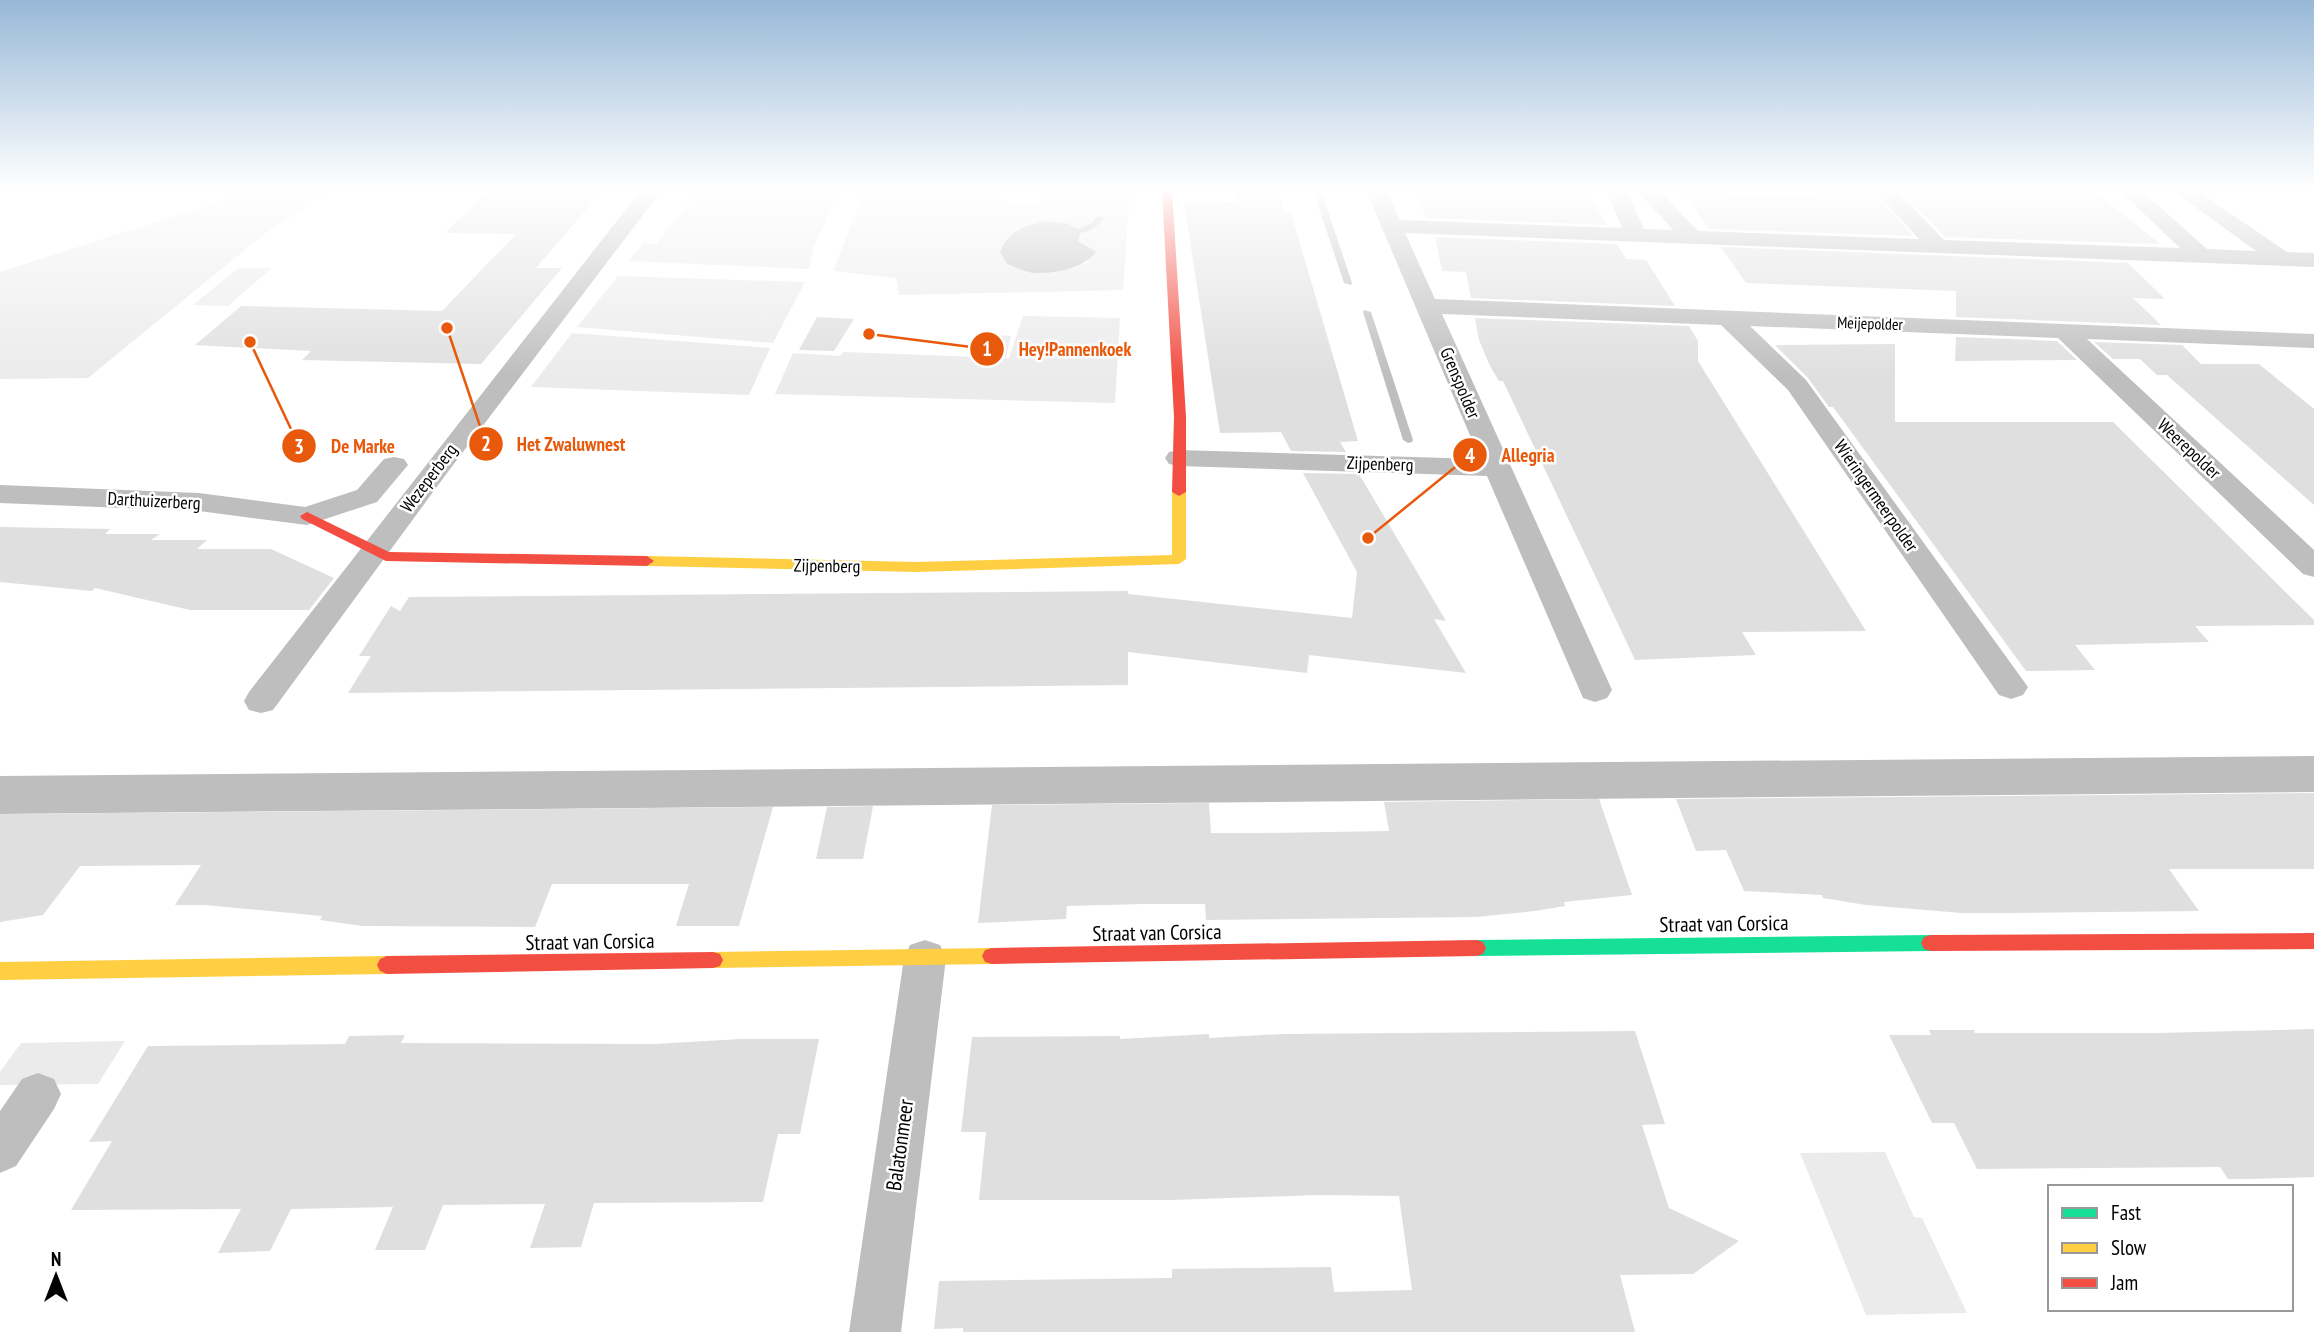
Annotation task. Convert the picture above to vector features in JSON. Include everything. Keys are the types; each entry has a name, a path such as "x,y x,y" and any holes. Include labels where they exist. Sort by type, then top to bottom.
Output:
{"street":[{"name":"Wezeperberg","path":"261,701 437,467 604,252"},
{"name":"Zijpenberg","path":"375,551 386,556 888,567 1179,559 1180,458 1171,252"},
{"name":"Grenspolder","path":"1402,252 1595,690"},
{"path":"2100,252 2314,260"},
{"path":"2197,252 2201,256"},
{"path":"2272,252 2282,259"},
{"name":"Meijepolder","path":"1426,306 2314,341"},
{"name":"Wieringermeerpolder","path":"1727,317 1797,385 2011,687"},
{"name":"Weerepolder","path":"2064,331 2314,567"},
{"name":"Zijpenberg","path":"1180,458 1497,468"},
{"name":"Darthuizerberg","path":"307,516 367,496 394,465"},
{"name":"Darthuizerberg","path":"0,494 199,502 307,516 375,551"},
{"name":"Straat van Corsica","path":"0,971 1696,945 2314,941"},
{"name":"Balatonmeer","path":"875,1332 925,958"},
{"path":"0,1150 38,1094"}],"shaded area":[{"path":"62,252 242,252 88,378 0,379 0,272"},
{"path":"635,252 813,252 809,269 628,261"},
{"path":"840,252 1000,252 1007,264 1048,271 1089,262 1084,252 1126,252 1123,290 899,295 896,278 833,271"},
{"path":"1000,252 1096,252 1076,266 1050,272 1031,272 1007,264"},
{"path":"238,268 272,268 228,306 193,305"},
{"path":"618,276 805,282 773,343 577,327"},
{"path":"1023,316 1120,318 1115,403 775,394 793,353 840,356 843,352 1009,358"},
{"path":"572,333 770,348 749,395 531,387"},
{"path":"981,334 1011,336 1006,357 975,356"},
{"path":"2314,756 2314,792 0,814 0,776"},
{"path":"125,1041 98,1084 0,1085 0,1072 21,1043"},
{"path":"1885,1152 1914,1217 1922,1218 1967,1313 1866,1315 1800,1153"}],"building":[{"path":"499,252 550,252 536,268 562,268 481,364 302,360 311,351 195,345 241,306 442,311"},
{"path":"1192,252 1303,252 1358,441 1340,442 1346,452 1291,451 1281,432 1220,433"},
{"path":"1438,252 1622,252 1626,259 1646,260 1675,306 1471,298 1466,272 1442,271"},
{"path":"1725,252 1852,252 2128,263 2165,299 2133,298 2161,325 1956,317 1956,291 1746,283"},
{"path":"817,317 854,319 834,351 799,350"},
{"path":"1475,318 1689,326 1698,341 1698,361 1866,631 1742,632 1756,655 1635,660 1503,381 1499,381 1490,366 1479,340"},
{"path":"1956,337 2057,341 2077,360 1955,361"},
{"path":"2094,342 2182,345 2201,364 2259,364 2314,409 2314,505 2167,375 2157,375 2140,359 2113,359"},
{"path":"1895,344 1895,422 2113,422 2314,620 2314,625 2195,626 2209,642 2075,645 2095,670 2026,671 1833,407 1829,407 1808,378 1775,345"},
{"path":"1303,473 1359,474 1446,621 1434,619 1466,673 1309,655 1307,673 1128,652 1128,685 348,693 371,656 359,656 391,606 400,611 409,597 1128,591 1128,594 1352,618 1357,572"},
{"path":"0,527 110,529 105,534 160,534 151,540 207,540 197,549 271,549 334,578 309,610 190,610 95,588 92,591 0,582"},
{"path":"2314,793 2314,869 2169,869 2199,911 2000,913 1961,913 1866,905 1823,898 1822,895 1744,891 1726,850 1696,851 1676,799"},
{"path":"1599,799 1632,895 1564,902 1565,906 1476,917 1206,920 1205,904 1144,904 1067,906 1066,919 978,923 992,805 1209,803 1211,833 1263,833 1389,831 1384,802"},
{"path":"873,806 863,859 816,859 827,807"},
{"path":"773,807 739,926 676,926 689,884 552,884 535,927 363,926 320,920 322,916 205,905 175,905 201,865 80,866 43,915 0,922 0,814"},
{"path":"2314,1029 2314,1177 2252,1179 2228,1179 2220,1167 1977,1169 1954,1123 1932,1123 1889,1035 1931,1035 1929,1030 1974,1030 1975,1033 2157,1033"},
{"path":"1635,1031 1665,1124 1642,1125 1669,1208 1739,1241 1693,1274 1620,1275 1635,1332 963,1332 963,1328 934,1329 939,1281 1172,1278 1172,1269 1331,1267 1334,1292 1412,1290 1399,1196 979,1200 986,1132 961,1132 972,1037 1120,1036 1120,1039 1209,1034 1209,1038 1282,1034"},
{"path":"405,1035 401,1043 654,1044 741,1039 819,1039 800,1134 778,1134 763,1202 594,1203 581,1247 530,1248 545,1204 443,1205 425,1250 375,1250 393,1207 291,1209 270,1251 218,1253 241,1209 71,1210 112,1141 89,1142 148,1046 345,1044 349,1036"}],"waterway":[{"path":"1338,252 1348,283"},
{"path":"1367,312 1408,440"}],"traffic: fast":[{"path":"1476,948 1931,943"}],"traffic: slow":[{"path":"647,561 916,567 1179,559 1179,492"},
{"path":"713,960 992,956"},
{"path":"0,971 387,965"}],"traffic: jam":[{"path":"1171,252 1180,417 1179,492"},
{"path":"307,516 386,556 647,561"},
{"path":"1931,943 2314,941"},
{"path":"992,956 1476,948"},
{"path":"387,965 713,960"}],"place":[{"name":"Het Zwaluwnest","path":"447,328"},
{"name":"Hey!Pannenkoek","path":"869,334"},
{"name":"De Marke","path":"250,342"},
{"name":"Allegria","path":"1368,538"}]}
